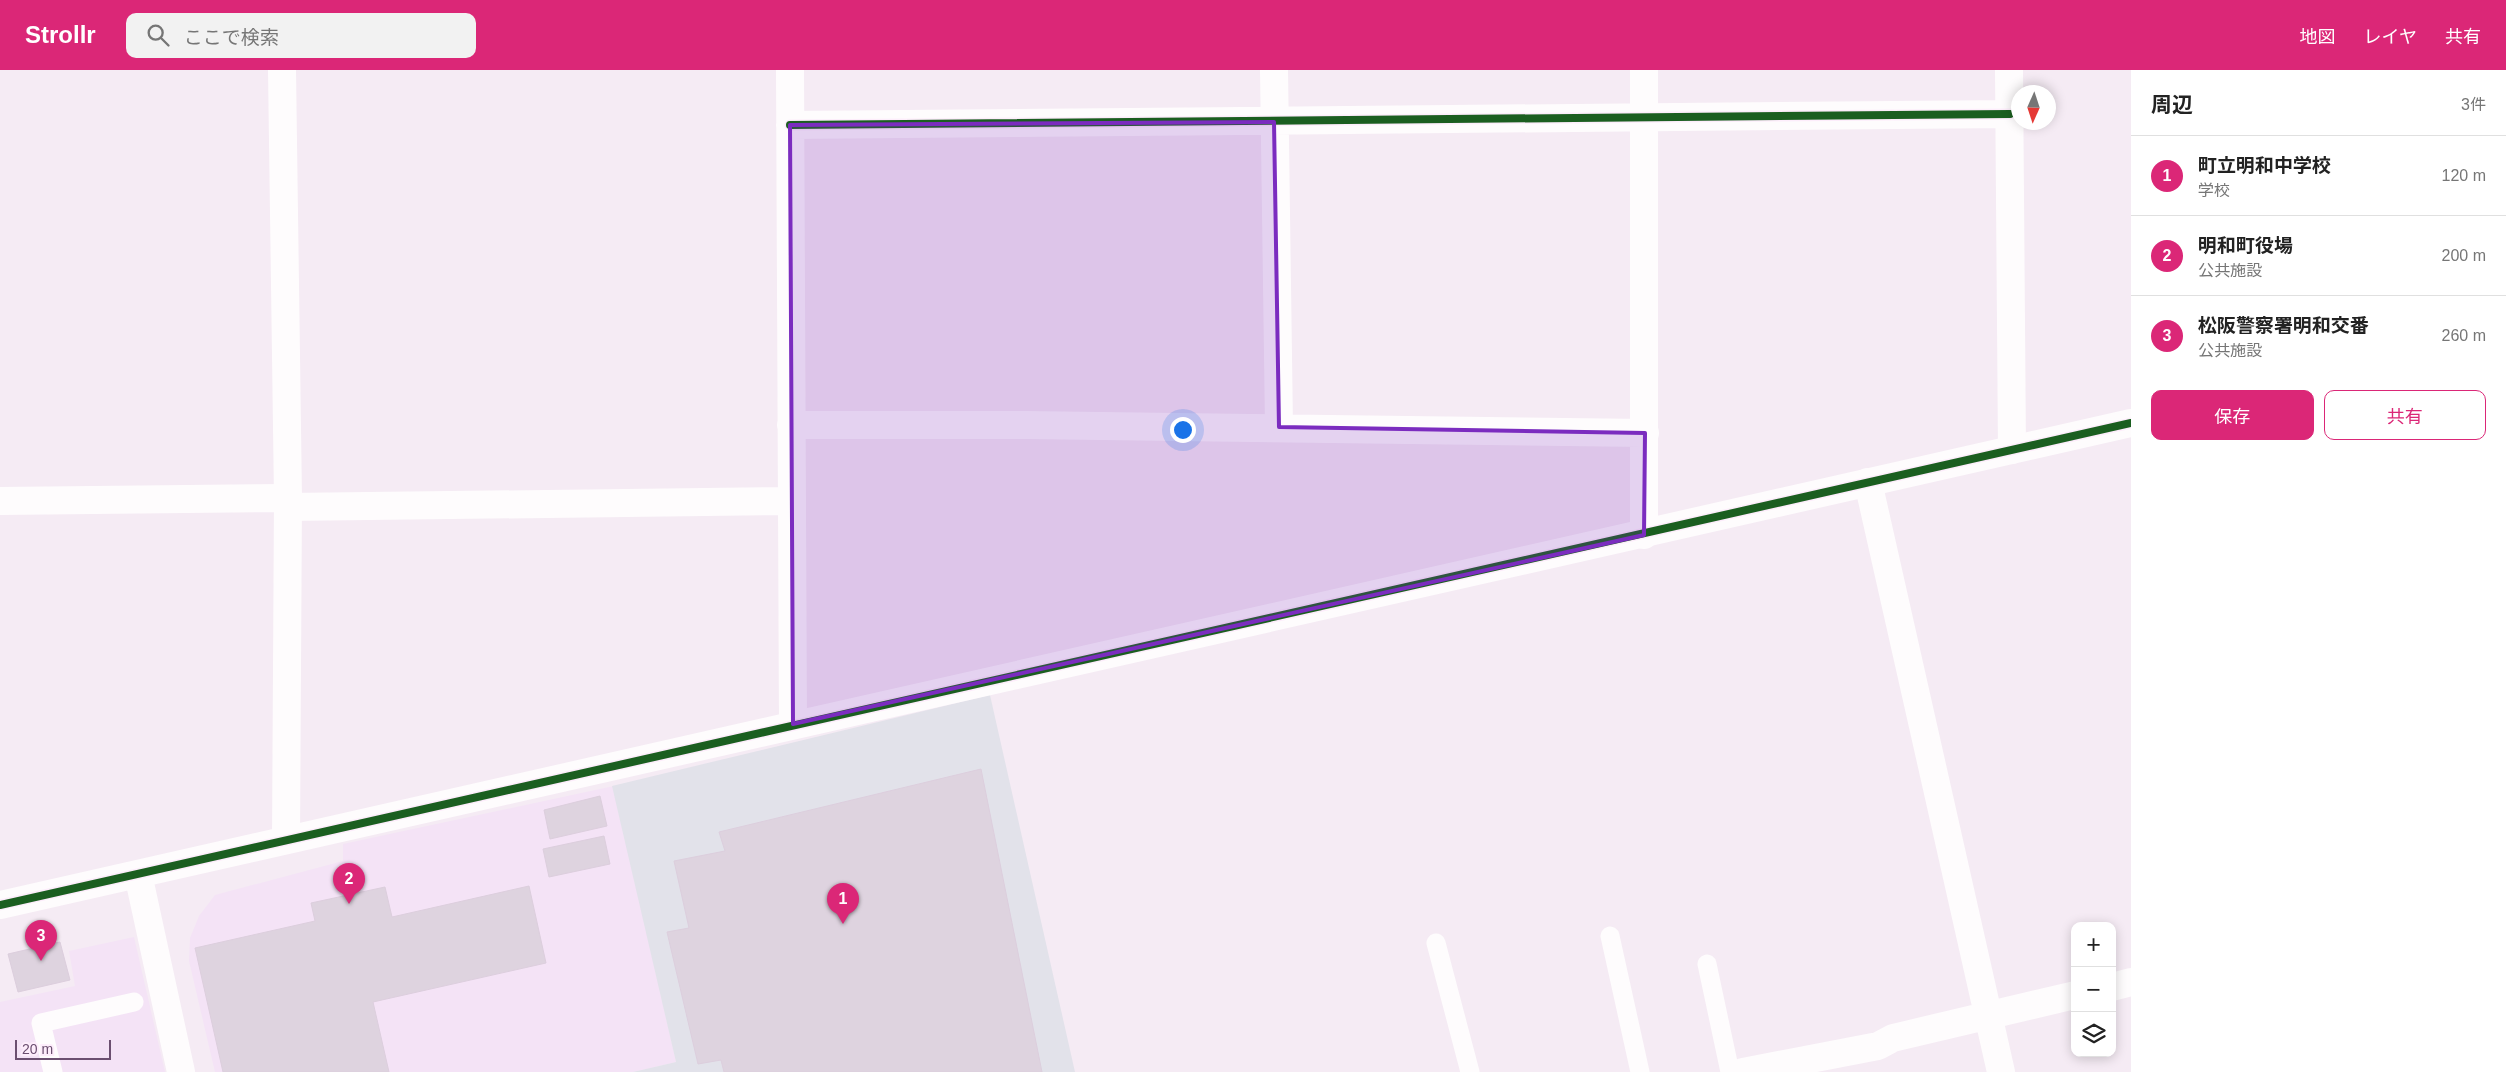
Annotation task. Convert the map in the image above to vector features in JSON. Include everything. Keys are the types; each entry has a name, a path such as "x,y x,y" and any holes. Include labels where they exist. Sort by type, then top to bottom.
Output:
{"street":[{"path":"282,70 288,502 286,840"},
{"path":"790,70 793,724"},
{"path":"1274,70 1280,427"},
{"path":"1644,70 1644,534"},
{"path":"2009,70 2012,450"},
{"path":"790,125 2010,114"},
{"path":"0,905 793,724 2131,424"},
{"path":"792,425 1280,427 1645,433"},
{"path":"1868,482 2001,1072"},
{"path":"0,501 792,501"},
{"path":"138,874 179,1072"},
{"path":"2116,986 2131,982"},
{"path":"1743,1072 1827,1064 1878,1046 1893,1038 2071,996"}],"lane":[{"path":"1610,936 1640,1072"},
{"path":"1436,943 1470,1072"},
{"path":"1707,964 1730,1072"},
{"path":"53,1072 41,1023 134,1002"}],"highlighted area":[{"path":"1274,122 1279,427 1645,433 1644,535 793,724 790,125"}],"shaded area":[{"path":"990,695 1075,1072 633,1072 676,1062 612,786"},
{"path":"614,786 676,1062 633,1072 215,1072 189,961 190,938 199,916 215,895 343,861 343,844"},
{"path":"134,937 165,1072 0,1072 0,1002 75,986 69,951"}],"building":[{"path":"981,769 1042,1072 724,1072 721,1060 698,1064 667,932 689,928 674,861 725,851 719,832"},
{"path":"600,796 607,826 550,839 544,810"},
{"path":"604,836 610,864 549,877 543,849"},
{"path":"529,886 546,963 373,1002 389,1072 223,1072 195,948 315,921 311,903 385,887 392,917"},
{"path":"60,942 70,980 18,992 8,954"}],"cycle path":[{"path":"790,125 2010,114"},
{"path":"0,905 2131,423"}],"place":[{"name":"明和町役場","path":"349,904"},
{"name":"町立明和中学校","path":"843,924"},
{"name":"松阪警察署明和交番","path":"41,961"}]}
